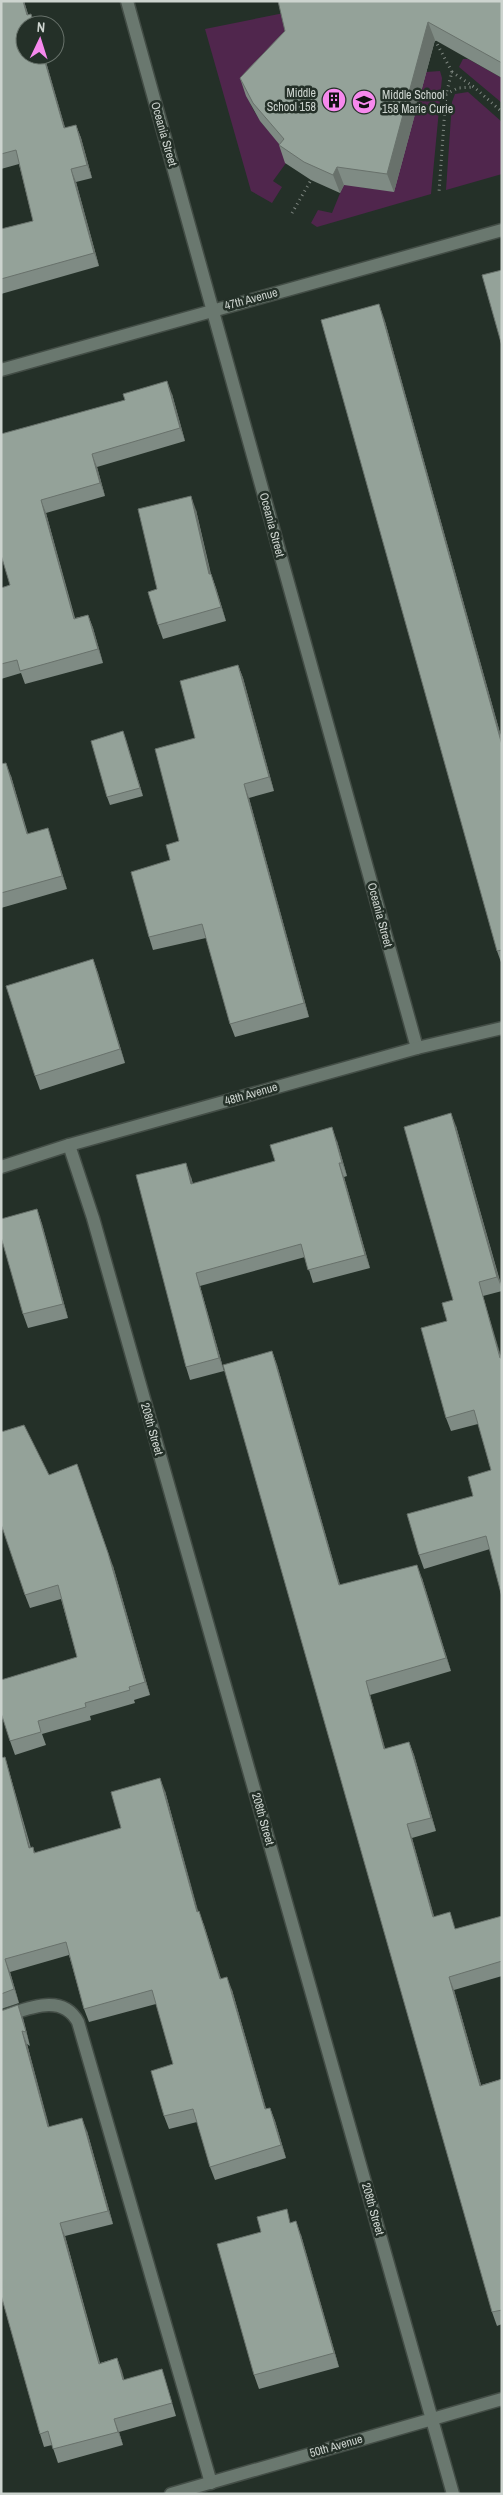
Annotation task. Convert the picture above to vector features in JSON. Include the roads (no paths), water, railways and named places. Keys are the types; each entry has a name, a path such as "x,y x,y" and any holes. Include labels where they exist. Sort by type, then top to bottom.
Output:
{"street":[{"name":"Oceania Street","path":"127,1 417,1048"},
{"name":"47th Avenue","path":"1,370 502,230"},
{"name":"48th Avenue","path":"1,1167 70,1145 417,1048 502,1028"},
{"name":"208th Street","path":"70,1145 95,1227 453,2494"},
{"path":"1,2017 48,2004 66,2008 74,2014 78,2022 211,2483"},
{"name":"50th Avenue","path":"173,2493 502,2399"}],"place":[{"name":"Middle School 158","path":"334,100"},
{"name":"Middle School 158 Marie Curie","path":"364,102"}]}
